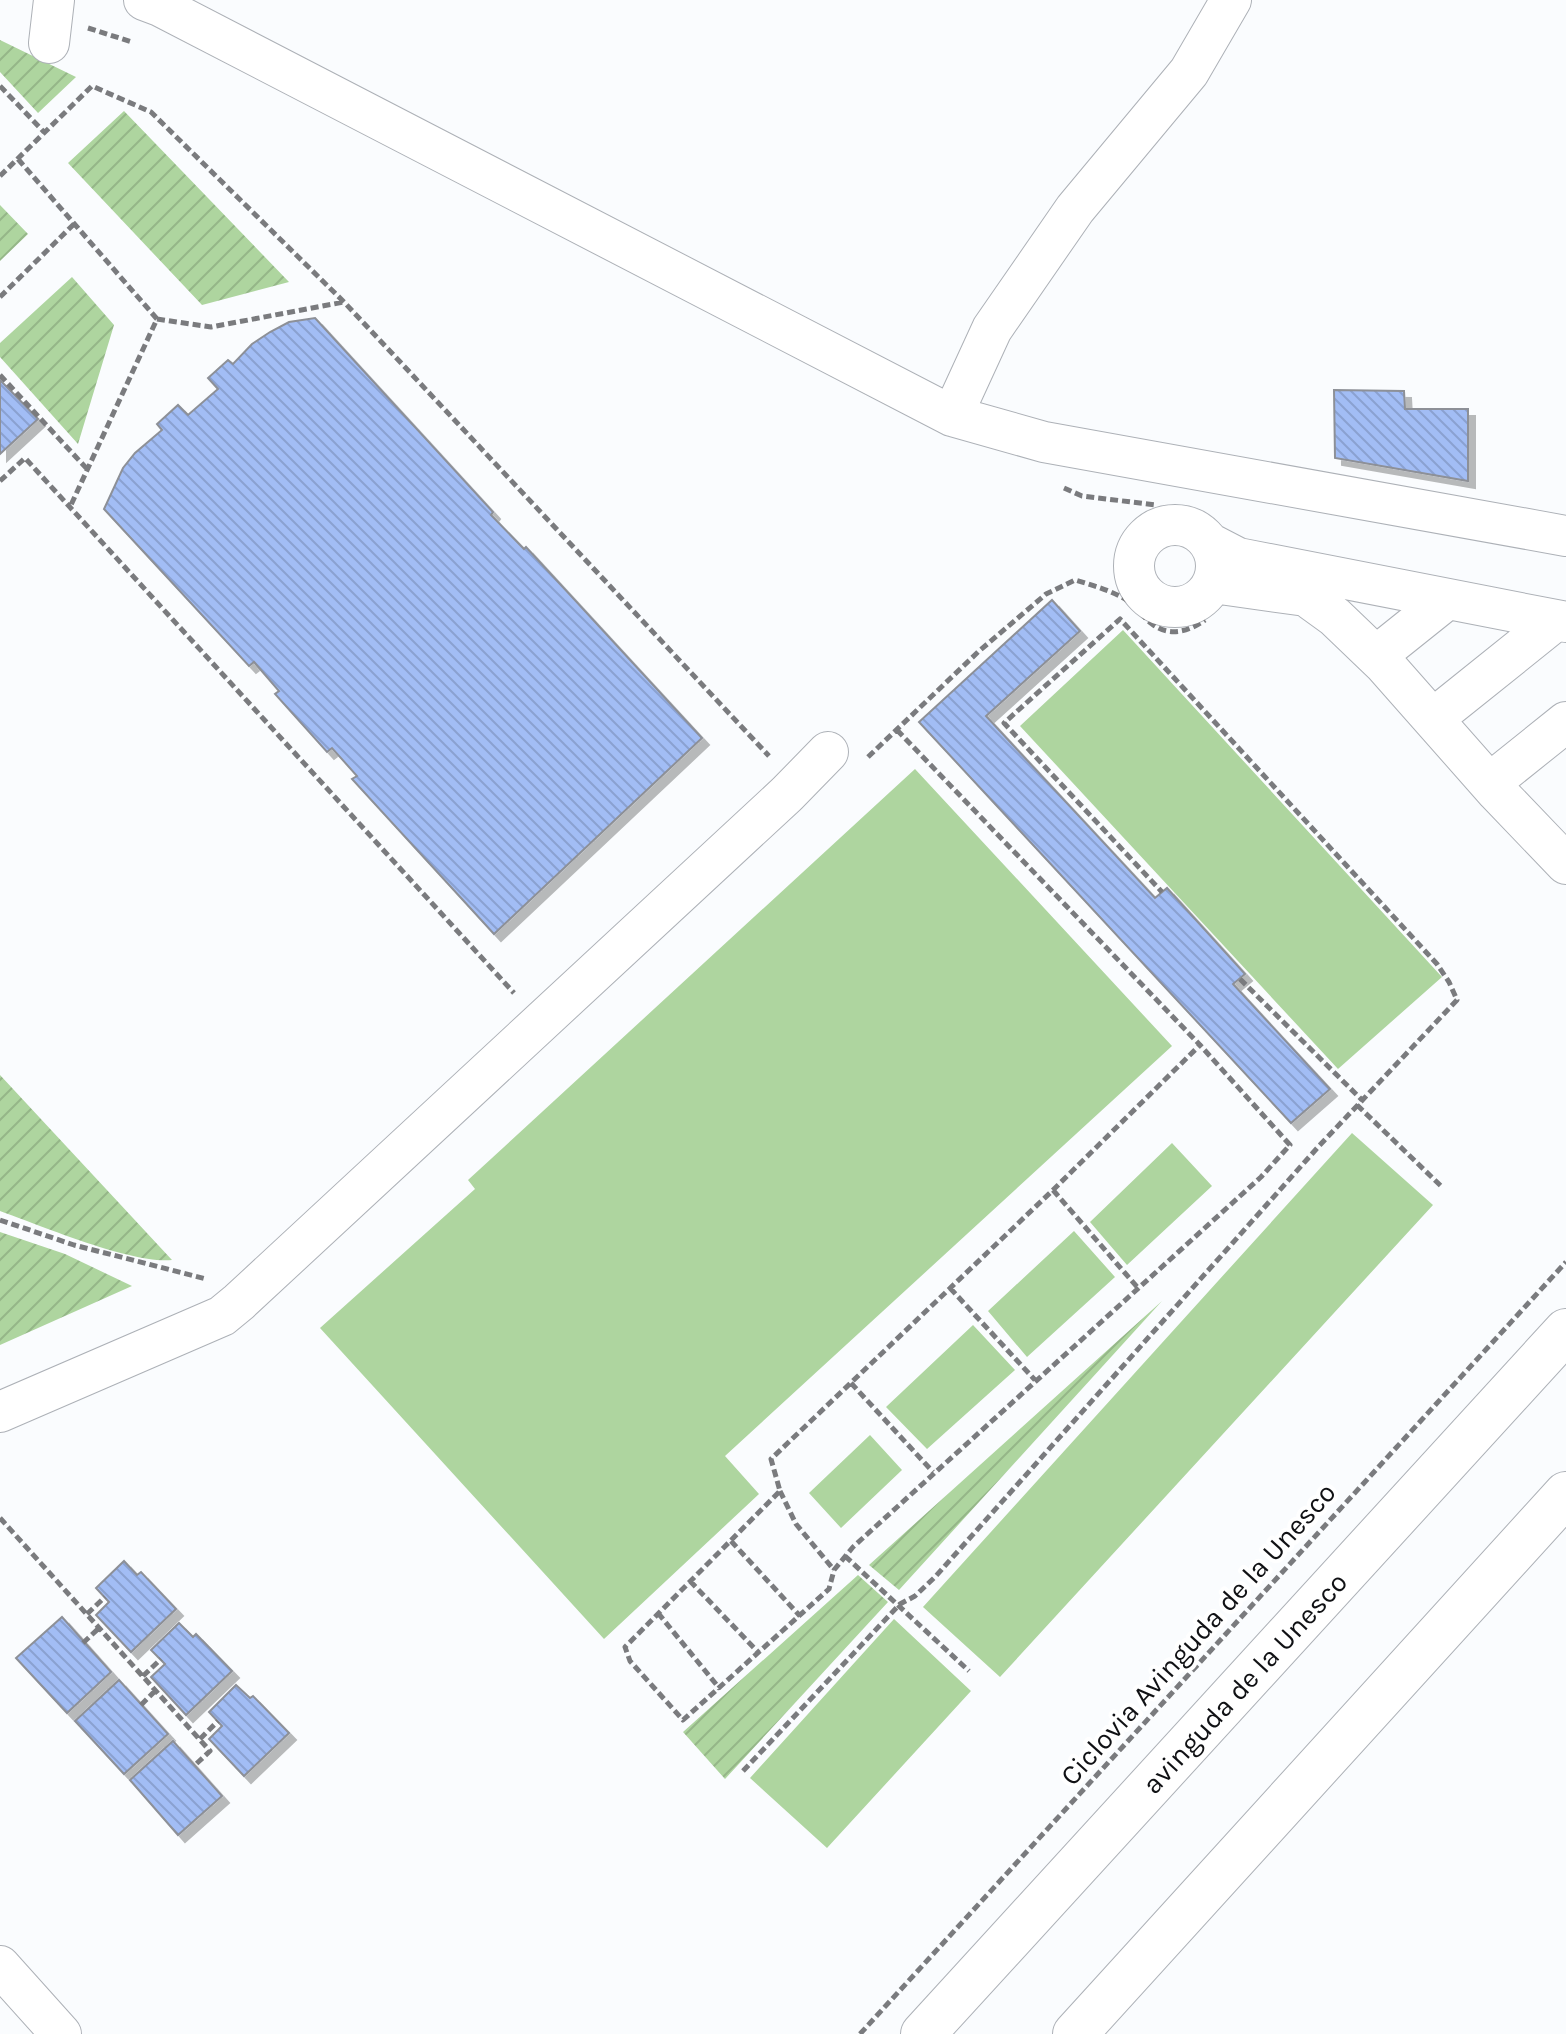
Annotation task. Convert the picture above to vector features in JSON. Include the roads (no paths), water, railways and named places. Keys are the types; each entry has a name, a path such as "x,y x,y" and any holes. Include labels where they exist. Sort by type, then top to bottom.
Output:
{"main road":[{"name":"avinguda de la Unesco","path":"923,2034 1566,1331"},
{"path":"1075,2034 1566,1494"}],"street":[{"path":"49,43 54,0"},
{"path":"144,0 952,416 1044,442 1566,536"},
{"path":"952,416 992,329 1075,209 1189,72 1231,0"},
{"path":"1177,524 1192,468"},
{"path":"1560,621 1238,558 1211,544 1197,530 1177,524 1159,528 1143,539 1135,553 1133,569 1139,587 1152,600 1168,607 1186,606 1202,598 1210,601 1306,596 1335,617 1376,656 1490,783 1560,847"},
{"path":"1210,601 1217,563 1211,544"},
{"path":"1376,656 1446,600"},
{"path":"1434,718 1560,621"},
{"path":"1490,783 1566,722"},
{"path":"0,1397 194,1310 240,1282 820,752 776,805 222,1316 0,1412"},
{"path":"0,1966 61,2034"},
{"path":"0,1997 32,2034"}]}
